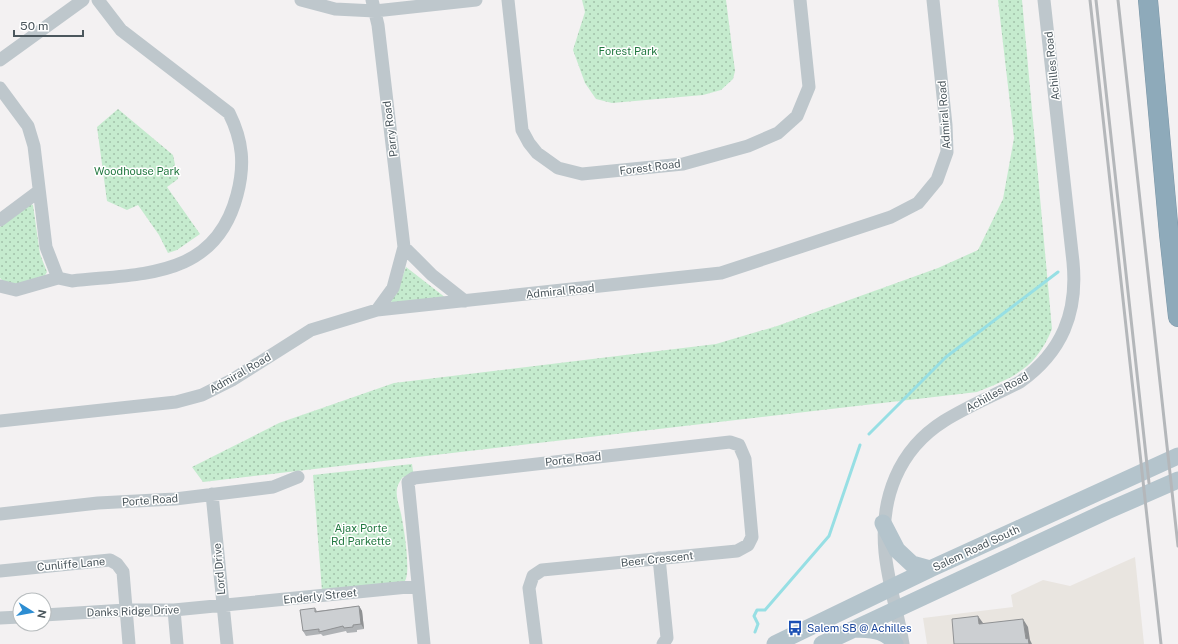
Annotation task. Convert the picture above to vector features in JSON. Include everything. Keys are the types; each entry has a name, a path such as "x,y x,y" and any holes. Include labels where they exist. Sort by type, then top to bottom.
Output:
{"highway":[{"path":"1148,0 1168,234 1178,316"}],"main road":[{"name":"Salem Road South","path":"775,644 930,569 1178,456"},
{"name":"Salem Road South","path":"822,644 1178,480"},
{"path":"883,523 897,550 912,564 930,569"},
{"path":"855,629 879,631 885,634 895,644"}],"street":[{"path":"0,60 83,0"},
{"path":"0,286 16,290 58,278 72,281 161,272 190,260 213,242 232,214 242,177 241,144 229,113 121,30 98,0"},
{"path":"301,0 335,9 476,0"},
{"name":"Forest Road","path":"508,0 522,130 529,143 537,153 558,168 582,174 683,164 748,146 778,133 796,116 809,87 800,0"},
{"name":"Admiral Road","path":"0,421 107,411 176,402 196,396 232,380 311,330 377,310 721,273 891,217 918,203 937,180 947,152 946,125 933,0"},
{"name":"Achilles Road","path":"903,644 885,553 883,523 888,495 900,469 914,448 943,421 1020,382 1030,375 1057,344 1070,317 1073,304 1074,276 1044,0"},
{"name":"Parry Road","path":"373,6 404,248 393,288 377,310"},
{"path":"0,88 28,126 34,146 46,247 58,278"},
{"path":"0,220 39,191"},
{"path":"404,248 432,275 465,300"},
{"name":"Porte Road","path":"418,586 408,482 414,478 730,442 739,445"},
{"name":"Beer Crescent","path":"536,644 529,588 533,576 542,570 737,551 748,545 752,536 745,459 739,445"},
{"name":"Porte Road","path":"0,514 273,487 298,477"},
{"name":"Lord Drive","path":"212,494 227,644"},
{"path":"659,558 667,638 663,644"},
{"name":"Cunliffe Lane","path":"0,571 110,560 117,564 122,572 126,610"},
{"path":"418,586 424,644"},
{"name":"Enderly Street","path":"222,606 418,586"},
{"name":"Danks Ridge Drive","path":"52,615 126,610 174,610 222,606"},
{"path":"126,610 129,644"},
{"path":"174,610 177,644"},
{"path":"0,618 12,617"}],"shaded area":[{"path":"1135,557 1144,644 927,644 923,618 1013,607 1011,595 1043,580 1070,586"}],"green space":[{"name":"Forest Park","path":"582,0 726,0 735,71 733,79 721,90 703,95 612,103 596,99 585,83 573,50 585,12"},
{"path":"998,0 1022,0 1052,329 1039,353 1023,370 1013,376 977,392 203,482 192,467 279,423 394,383 716,344 777,326 938,268 978,250 1003,199 1014,138"},
{"name":"Woodhouse Park","path":"118,109 173,155 178,179 167,187 200,234 177,250 168,253 159,235 138,205 127,210 107,201 97,127"},
{"path":"29,203 33,205 40,254 47,272 41,282 6,284 0,278 0,227 23,206"},
{"path":"406,267 446,298 392,303 391,301 397,291"},
{"name":"Ajax Porte Rd Parkette","path":"412,464 414,478 403,477 397,491 397,500 402,520 406,549 407,576 405,581 322,591 313,475"}],"building":[{"path":"359,606 361,624 353,625 353,627 344,628 343,626 319,632 319,629 303,631 300,610 315,608 315,612"},
{"path":"978,616 979,624 1023,619 1026,639 1028,638 1029,644 954,644 952,619"}],"waterway":[{"path":"869,434 946,357 1058,272"},
{"path":"755,632 758,624 754,616 757,610 765,610 829,536 860,445"}],"railway":[{"path":"1090,0 1161,644"},
{"path":"1096,0 1149,483"},
{"path":"1118,0 1178,546"}],"place":[{"name":"Salem SB @ Achilles","path":"795,628"}]}
